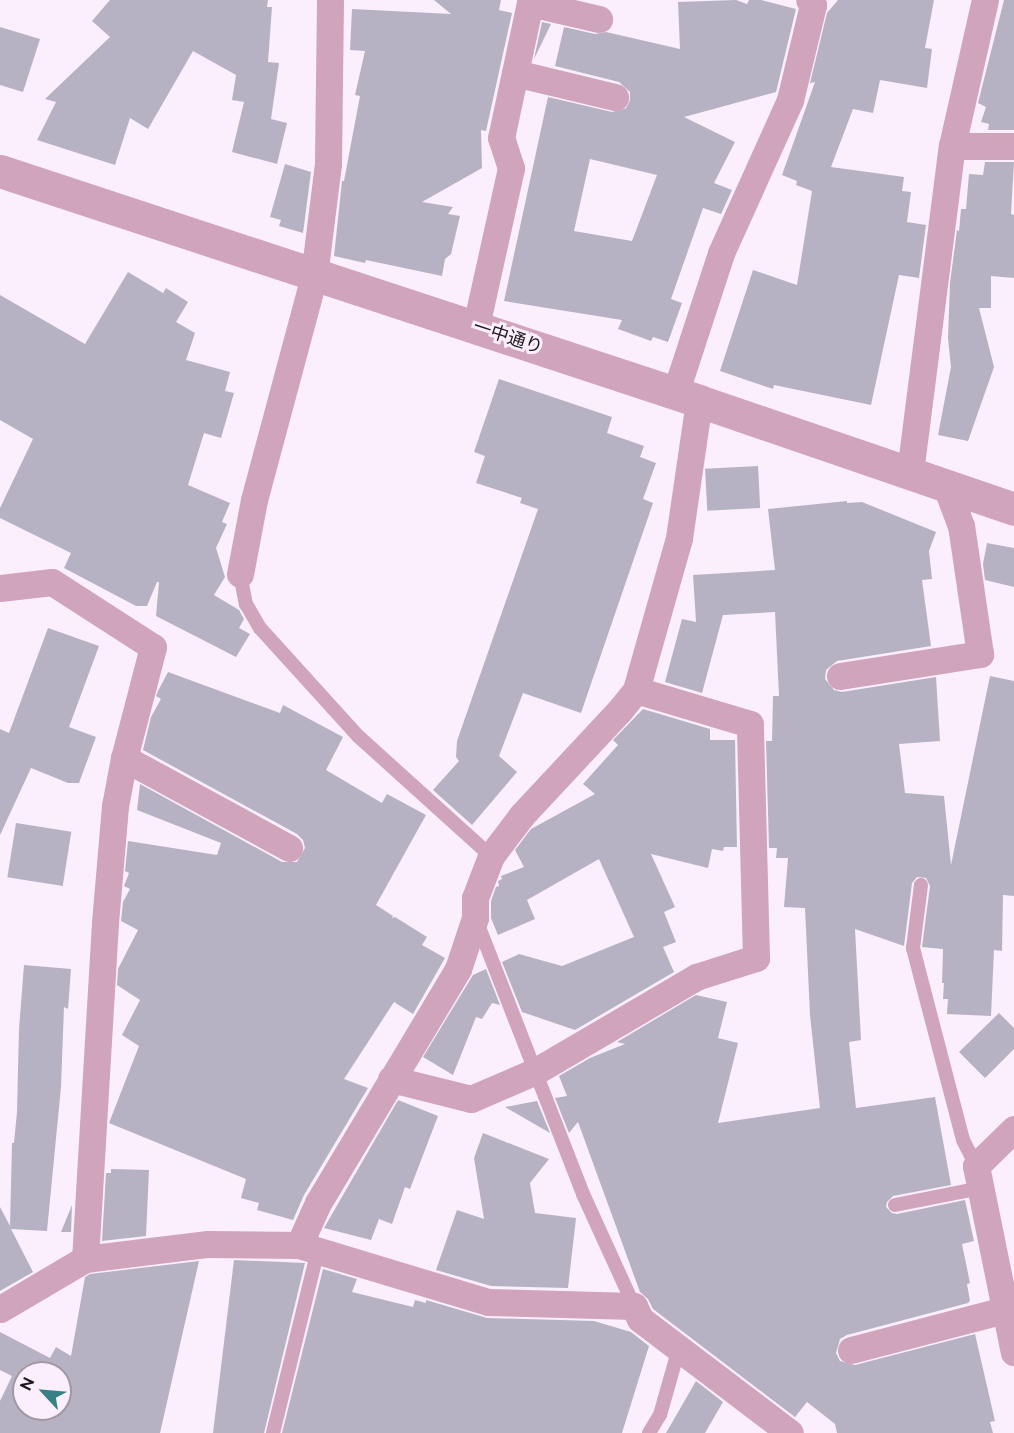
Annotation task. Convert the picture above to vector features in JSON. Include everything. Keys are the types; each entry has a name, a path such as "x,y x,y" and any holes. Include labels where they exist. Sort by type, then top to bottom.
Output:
{"street":[{"path":"240,574 254,500 314,276 328,164 330,0"},
{"path":"910,472 952,146 985,0"},
{"path":"309,1248 318,1203 458,969 475,918 475,898 491,856 522,814 636,690 680,538 687,397 721,253 790,100 813,2"},
{"path":"476,327 511,168 501,138 530,3 599,19"},
{"path":"515,73 615,97"},
{"path":"952,146 1014,146"},
{"name":"一中通り","path":"0,171 687,397 1014,509"},
{"path":"840,676 980,654 961,526 946,486"},
{"path":"0,588 51,582 153,647 124,758 115,806 105,923 85,1259"},
{"path":"391,1079 471,1099 536,1071 696,977 756,958 750,724 636,690"},
{"path":"124,758 289,848"},
{"path":"1014,1129 978,1177 1014,1352"},
{"path":"0,1309 85,1259 208,1244 309,1248 488,1302 634,1306 640,1319 790,1433"},
{"path":"851,1350 1005,1310"}],"lane":[{"path":"240,574 246,604 260,628 358,736 491,856"},
{"path":"895,1205 978,1177 963,1140 913,948 921,885"},
{"path":"475,918 583,1194 634,1306"},
{"path":"273,1433 309,1248"},
{"path":"649,1433 660,1414 679,1348"}],"building":[{"path":"110,0 268,0 267,7 272,7 268,62 279,63 271,119 287,123 277,164 232,152 244,102 232,100 236,75 193,51 148,129 130,118 115,165 37,140 56,102 45,99 110,37 92,21"},
{"path":"434,0 501,0 499,10 512,13 486,131 481,130 482,168 422,202 453,207 448,214 460,216 451,254 445,259 442,276 366,260 365,263 334,256 342,181 344,181 360,96 355,95 365,51 350,50 352,9 451,14"},
{"path":"736,0 747,4 749,0 761,0 796,9 776,92 684,117 735,142 714,183 732,190 721,214 703,208 671,299 682,303 668,342 653,337 651,341 618,329 622,320 504,301 548,97 612,112 626,108 630,100 630,92 619,82 555,66 564,27 595,34 606,32 680,49 678,2","holes":["590,159 657,175 632,241 574,231"]},
{"path":"838,0 934,0 925,48 932,49 927,88 880,80 873,113 853,109 831,167 904,177 902,191 911,192 907,222 926,225 919,278 899,275 871,405 774,385 773,389 720,371 753,270 797,285 812,191 796,185 797,181 782,175 815,82 810,83 827,13"},
{"path":"1004,0 1014,0 1014,130 988,130 989,124 981,122 986,107 978,103"},
{"path":"542,22 551,24 534,59"},
{"path":"0,27 40,39 23,92 0,85"},
{"path":"985,162 1014,162 1011,214 1014,215 1014,278 991,276 991,308 979,308 994,367 968,441 938,435 951,367 948,338 950,283 957,230 959,231 961,209 966,209 969,174 983,175"},
{"path":"285,164 311,172 303,233 279,226 281,220 270,217"},
{"path":"128,272 163,293 166,288 188,302 176,322 195,333 186,360 230,372 225,391 234,393 221,438 204,433 188,485 230,503 222,522 227,524 216,548 225,577 214,595 239,610 244,619 239,628 250,634 236,657 156,616 159,582 147,606 136,606 64,568 71,553 0,518 0,508 33,439 0,420 0,295 85,344"},
{"path":"499,379 612,417 607,433 644,446 640,457 656,463 643,499 653,503 581,713 523,693 499,756 517,772 472,825 433,790 459,761 456,757 457,741 538,509 520,503 522,498 476,483 485,456 474,452"},
{"path":"758,466 760,508 707,511 705,469"},
{"path":"847,501 847,503 862,502 936,532 929,551 932,579 922,580 931,646 837,661 826,670 825,679 834,690 842,692 936,677 940,741 899,744 905,793 944,796 951,865 990,676 1014,681 1014,896 1003,895 1002,951 994,950 991,1016 947,1014 948,999 943,999 944,983 942,983 943,949 922,947 930,886 926,878 917,877 912,883 904,946 855,929 861,1040 849,1042 856,1108 935,1097 951,1185 893,1196 887,1202 886,1207 892,1213 897,1214 965,1200 974,1241 962,1244 970,1283 967,1284 970,1301 968,1303 847,1335 840,1339 836,1353 840,1361 855,1365 975,1334 995,1421 990,1422 993,1433 837,1433 835,1424 807,1402 795,1417 653,1309 648,1299 640,1292 578,1122 569,1133 555,1098 567,1096 559,1076 590,1058 625,1044 617,1042 696,995 727,1002 718,1038 738,1043 718,1123 820,1108 810,1015 805,908 784,907 788,858 776,858 777,848 769,848 766,741 772,741 773,696 779,696 775,612 723,615 702,693 665,682 682,619 696,622 693,575 775,570 768,509"},
{"path":"987,543 1014,548 1014,587 985,580 983,564"},
{"path":"48,628 99,646 69,727 96,737 79,783 68,783 31,768 0,835 0,729 9,733"},
{"path":"168,672 280,713 283,705 343,737 326,770 382,803 387,794 426,815 376,905 393,916 392,918 395,917 427,937 422,945 445,958 413,1014 394,1002 344,1079 368,1088 304,1195 293,1220 257,1210 259,1203 241,1198 246,1179 109,1123 139,1046 122,1035 140,1000 117,985 118,969 138,930 121,921 123,902 130,889 124,886 129,873 125,871 128,841 217,855 221,843 137,810 140,784 282,862 297,862 305,848 303,840 297,834 143,750 151,717 161,699 156,696"},
{"path":"643,709 710,729 710,740 735,740 737,847 724,847 723,851 712,849 708,868 651,854 675,907 664,912 676,942 663,947 674,972 575,1030 522,1012 502,962 519,954 562,966 634,937 599,859 527,900 535,919 498,935 491,918 491,901 496,887 499,886 498,881 502,879 501,876 524,867 515,850 531,829 595,794 583,784 618,745 613,740"},
{"path":"16,823 71,832 63,886 7,877"},
{"path":"24,965 71,969 68,1009 64,1007 61,1087 47,1231 11,1229 33,1272 0,1291 0,1207 10,1226 12,1143 14,1143 17,1112 19,1029"},
{"path":"486,969 500,1005 492,1003 482,1019 476,1017 453,1075 423,1057 473,975"},
{"path":"999,1013 1014,1028 1014,1049 985,1078 959,1052"},
{"path":"398,1100 438,1116 410,1189 405,1187 392,1224 379,1219 371,1240 324,1228"},
{"path":"537,1101 550,1133 505,1107"},
{"path":"483,1133 549,1159 530,1183 535,1213 576,1218 568,1288 491,1286 436,1270 457,1210 484,1219 474,1158"},
{"path":"111,1169 149,1170 146,1236 102,1241 106,1173 111,1173"},
{"path":"72,1205 71,1232 61,1232"},
{"path":"234,1260 305,1263 264,1433 213,1433"},
{"path":"199,1261 160,1433 0,1433 0,1401 12,1376 0,1370 0,1332 50,1358 56,1347 71,1356 85,1277 90,1274"},
{"path":"323,1269 357,1279 352,1292 413,1307 415,1300 426,1303 426,1300 487,1318 594,1321 631,1332 649,1346 622,1433 282,1433"},
{"path":"696,1381 723,1402 705,1433 666,1433"}]}
